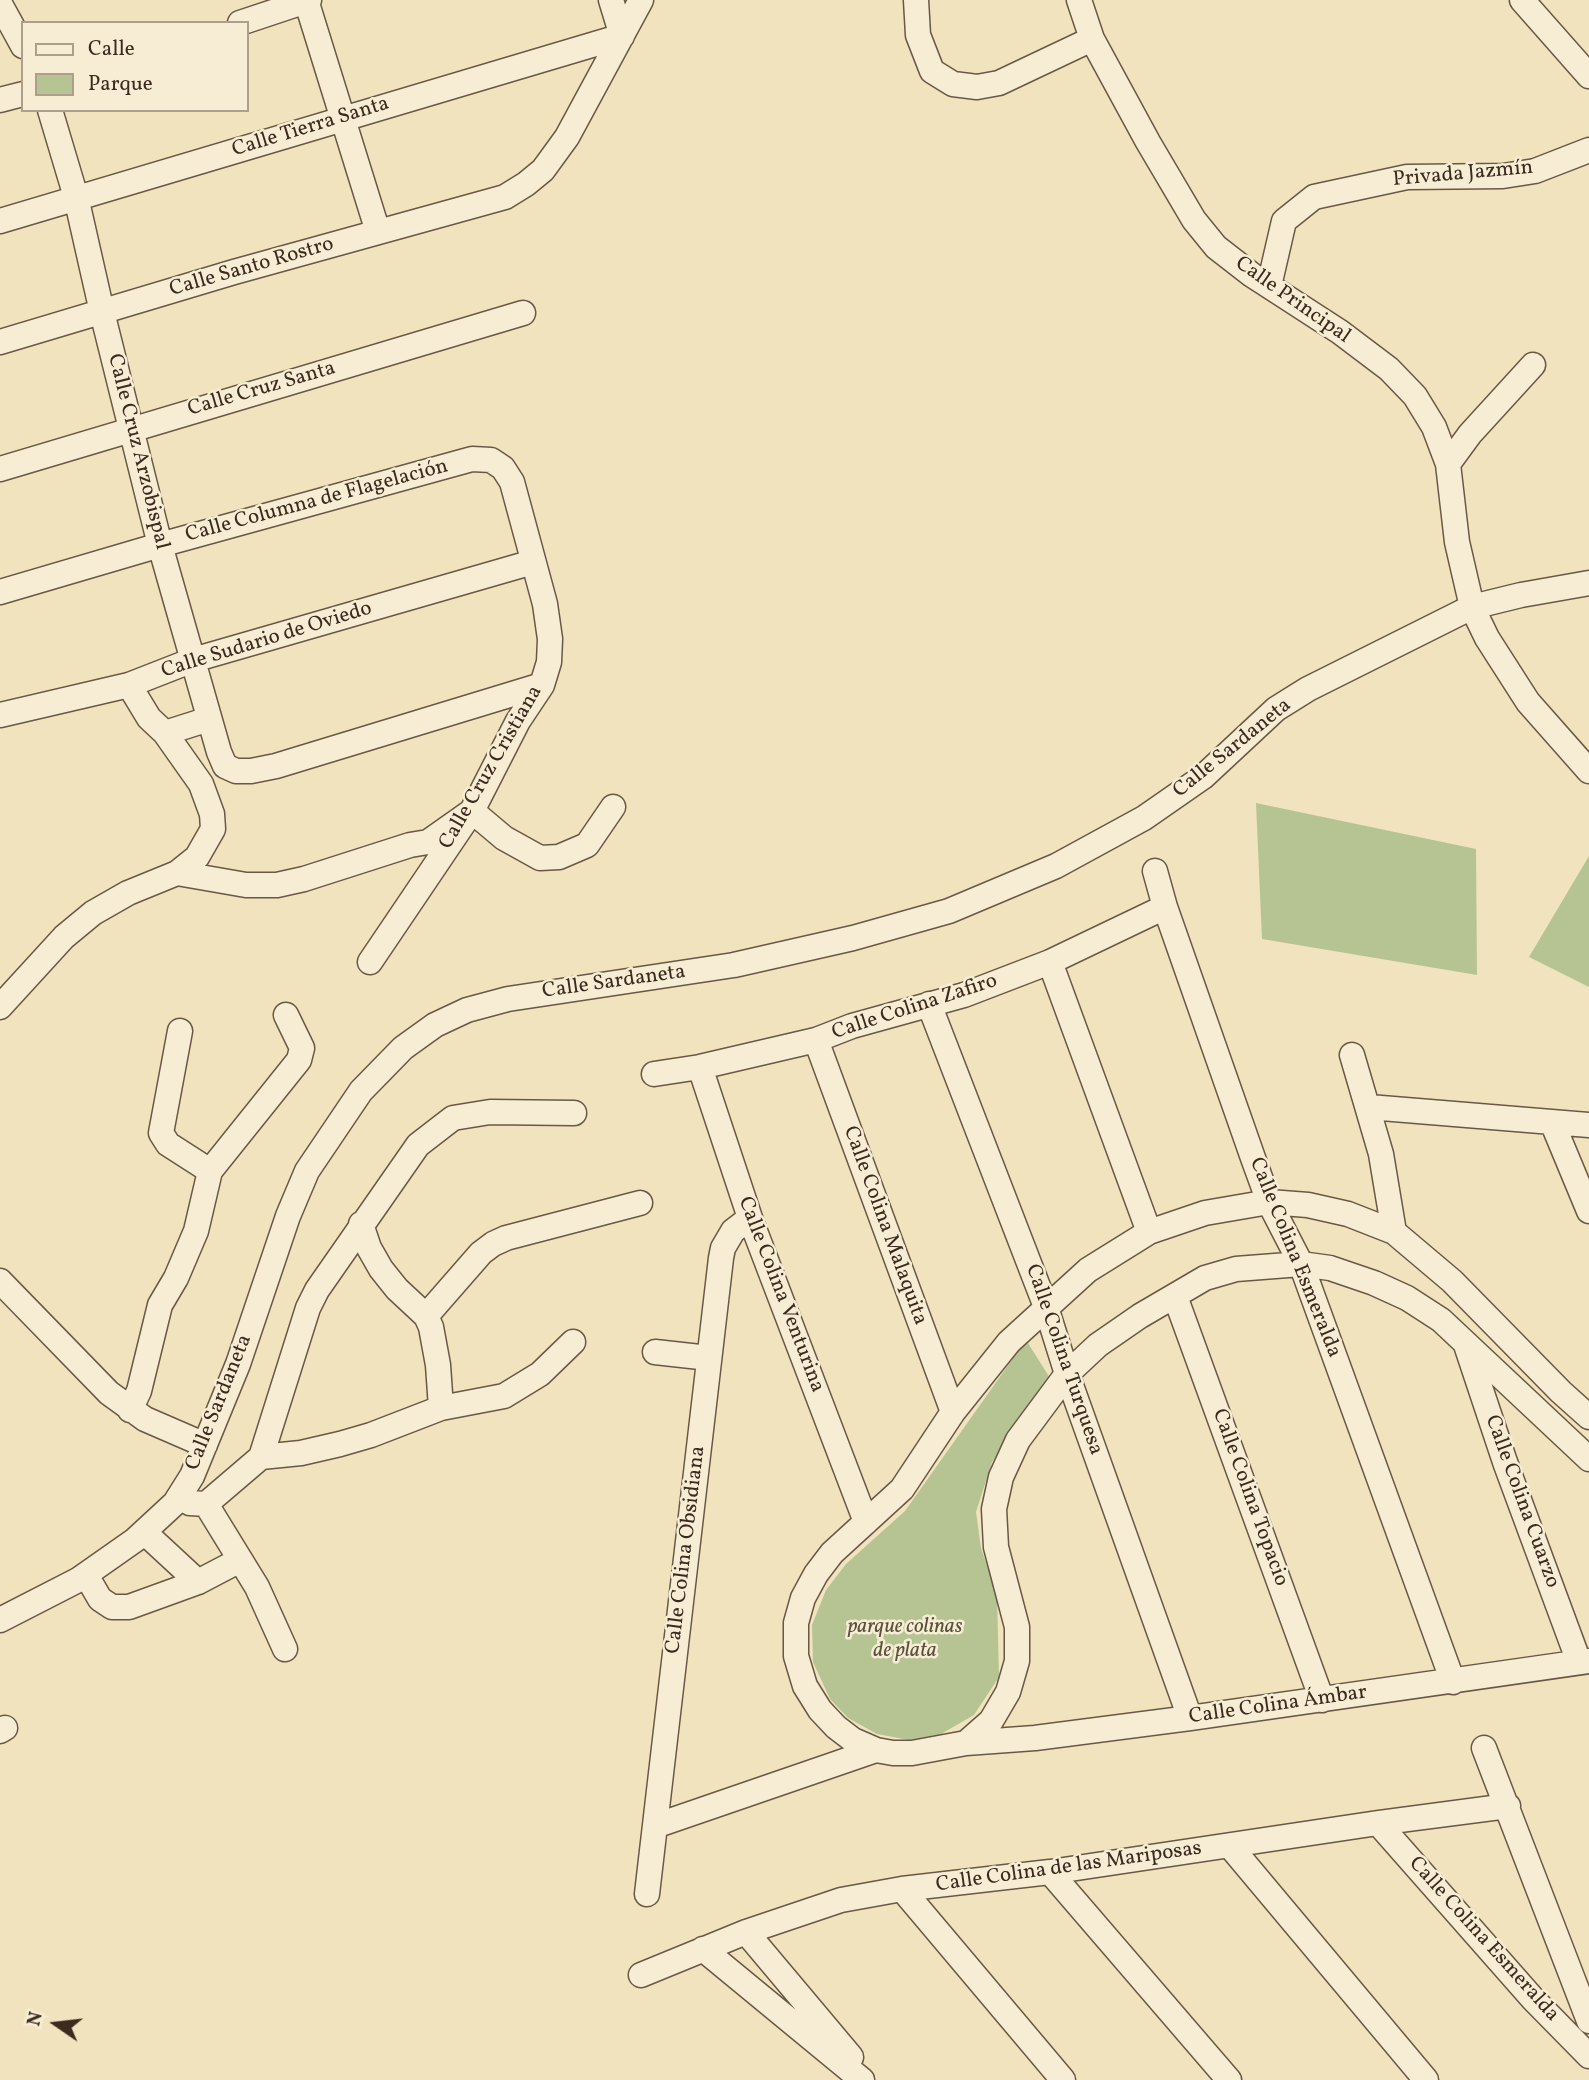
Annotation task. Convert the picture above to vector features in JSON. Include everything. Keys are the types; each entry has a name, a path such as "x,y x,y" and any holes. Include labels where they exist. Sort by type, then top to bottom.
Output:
{"street":[{"path":"246,21 307,0 378,232"},
{"path":"611,0 622,36"},
{"name":"Calle Santo Rostro","path":"0,342 234,272 505,197 543,170 566,137 641,0"},
{"path":"916,0 918,36 932,71 953,84 977,88 999,83 1092,39"},
{"name":"Calle Principal","path":"1079,0 1092,39 1148,142 1194,220 1216,247 1269,286 1340,332 1389,369 1415,396 1434,427 1448,464 1457,542 1470,600 1487,638 1528,702 1589,772"},
{"path":"1522,0 1589,76"},
{"path":"0,4 21,42"},
{"name":"Calle Tierra Santa","path":"0,221 622,36"},
{"path":"0,100 21,95"},
{"name":"Calle Cruz Arzobispal","path":"51,112 76,197 160,545 225,766 236,771 276,766 542,685"},
{"name":"Privada Jazmín","path":"1269,286 1284,221 1314,197 1407,177 1503,176 1535,171 1589,150"},
{"name":"Calle Cruz Santa","path":"0,468 523,313"},
{"path":"1448,464 1470,435 1533,365"},
{"name":"Calle Columna de Flagelación","path":"0,592 472,459"},
{"name":"Calle Cruz Cristiana","path":"370,962 472,811 519,721 542,685 549,662 550,639 545,604 512,482 503,468 491,460 472,459"},
{"name":"Calle Sudario de Oviedo","path":"0,715 129,685 193,660 533,562"},
{"path":"1470,600 1506,581 1589,566"},
{"path":"1470,600 1521,595 1589,583"},
{"name":"Calle Sardaneta","path":"0,1620 86,1575 144,1532 175,1503 192,1476 238,1364 288,1216 307,1171 361,1091 403,1048 435,1024 467,1010 508,999 734,965 853,938 948,911 1056,866 1144,818 1203,777 1276,709 1470,600"},
{"path":"0,1007 64,937 93,913 128,893 177,873 197,857 213,829 212,814 201,783 165,733 149,718 129,685"},
{"path":"165,733 209,719"},
{"path":"177,873 246,885 276,885 428,842 472,811 504,838 540,858 559,857 587,845 613,807"},
{"name":"Calle Colina Esmeralda","path":"1155,871 1165,907 1269,1202 1301,1264 1453,1682"},
{"name":"Calle Colina Zafiro","path":"653,1074 700,1067 816,1040 964,995 1050,962 1165,907"},
{"path":"1050,962 1149,1232"},
{"name":"Calle Colina Turquesa","path":"929,1004 1046,1307 1067,1374 1190,1718"},
{"path":"137,1414 139,1391 160,1305 176,1278 196,1231 211,1171 299,1060 302,1048 286,1015"},
{"path":"180,1031 161,1133 168,1144 211,1171"},
{"name":"Calle Colina Malaquita","path":"816,1040 953,1412"},
{"path":"1352,1055 1369,1107 1388,1189 1394,1232"},
{"name":"Calle Colina Venturina","path":"700,1067 750,1218 866,1522"},
{"path":"1369,1107 1589,1125"},
{"path":"175,1503 206,1504 261,1457 308,1308 317,1290 418,1145 453,1118 490,1112 573,1113"},
{"path":"1552,1122 1589,1211"},
{"path":"876,1750 853,1740 836,1727 820,1710 804,1686 796,1656 796,1623 803,1598 832,1553 902,1489 953,1412 1001,1351 1088,1270 1149,1232 1205,1213 1269,1202 1308,1205 1348,1214 1394,1232 1421,1252 1460,1289 1589,1417"},
{"path":"426,1316 481,1253 493,1244 506,1238 640,1203"},
{"name":"Calle Colina Obsidiana","path":"647,1894 723,1248 733,1231 750,1218"},
{"path":"361,1224 369,1248 381,1269 397,1289 426,1316 431,1327 441,1408"},
{"path":"966,1743 991,1721 1007,1692 1017,1661 1017,1626 996,1547 994,1509 1001,1477 1018,1440 1067,1374 1098,1345 1205,1278 1236,1269 1301,1264 1330,1268 1407,1298 1441,1320 1465,1341 1589,1459"},
{"path":"0,1281 109,1393 137,1414 205,1445"},
{"name":"Calle Colina Topacio","path":"1175,1296 1322,1700"},
{"name":"Calle Colina Cuarzo","path":"1465,1341 1505,1462 1584,1661"},
{"path":"261,1457 340,1444 441,1408 504,1396 540,1374 573,1342"},
{"path":"655,1352 709,1358"},
{"path":"206,1504 257,1587 285,1648"},
{"path":"144,1532 198,1582"},
{"path":"86,1575 100,1600 112,1606 129,1607 198,1582 240,1560"},
{"name":"Calle Colina Ámbar","path":"876,1750 912,1754 966,1743 1035,1738 1190,1718 1584,1661"},
{"name":"Calle Colina Esmeralda","path":"1484,1748 1589,2021"},
{"path":"655,1826 876,1750"},
{"name":"Calle Colina de las Mariposas","path":"641,1975 816,1907 902,1889 1051,1872 1508,1806"},
{"name":"Calle Colina Esmeralda","path":"1378,1823 1533,1999 1589,2056"},
{"path":"1230,1846 1426,2080"},
{"path":"1051,1872 1230,2080"},
{"path":"902,1889 1063,2080"},
{"path":"746,1932 871,2080"},
{"path":"703,1949 862,2080"}],"green space":[{"path":"1256,803 1476,849 1477,975 1262,939"},
{"path":"1589,856 1589,987 1529,957"},
{"name":"parque colinas de plata","path":"1026,1340 1050,1378 992,1462 976,1512 981,1548 997,1595 999,1677 974,1715 941,1734 909,1740 877,1734 848,1718 830,1699 813,1662 812,1625 826,1590 846,1564 905,1511"}]}
